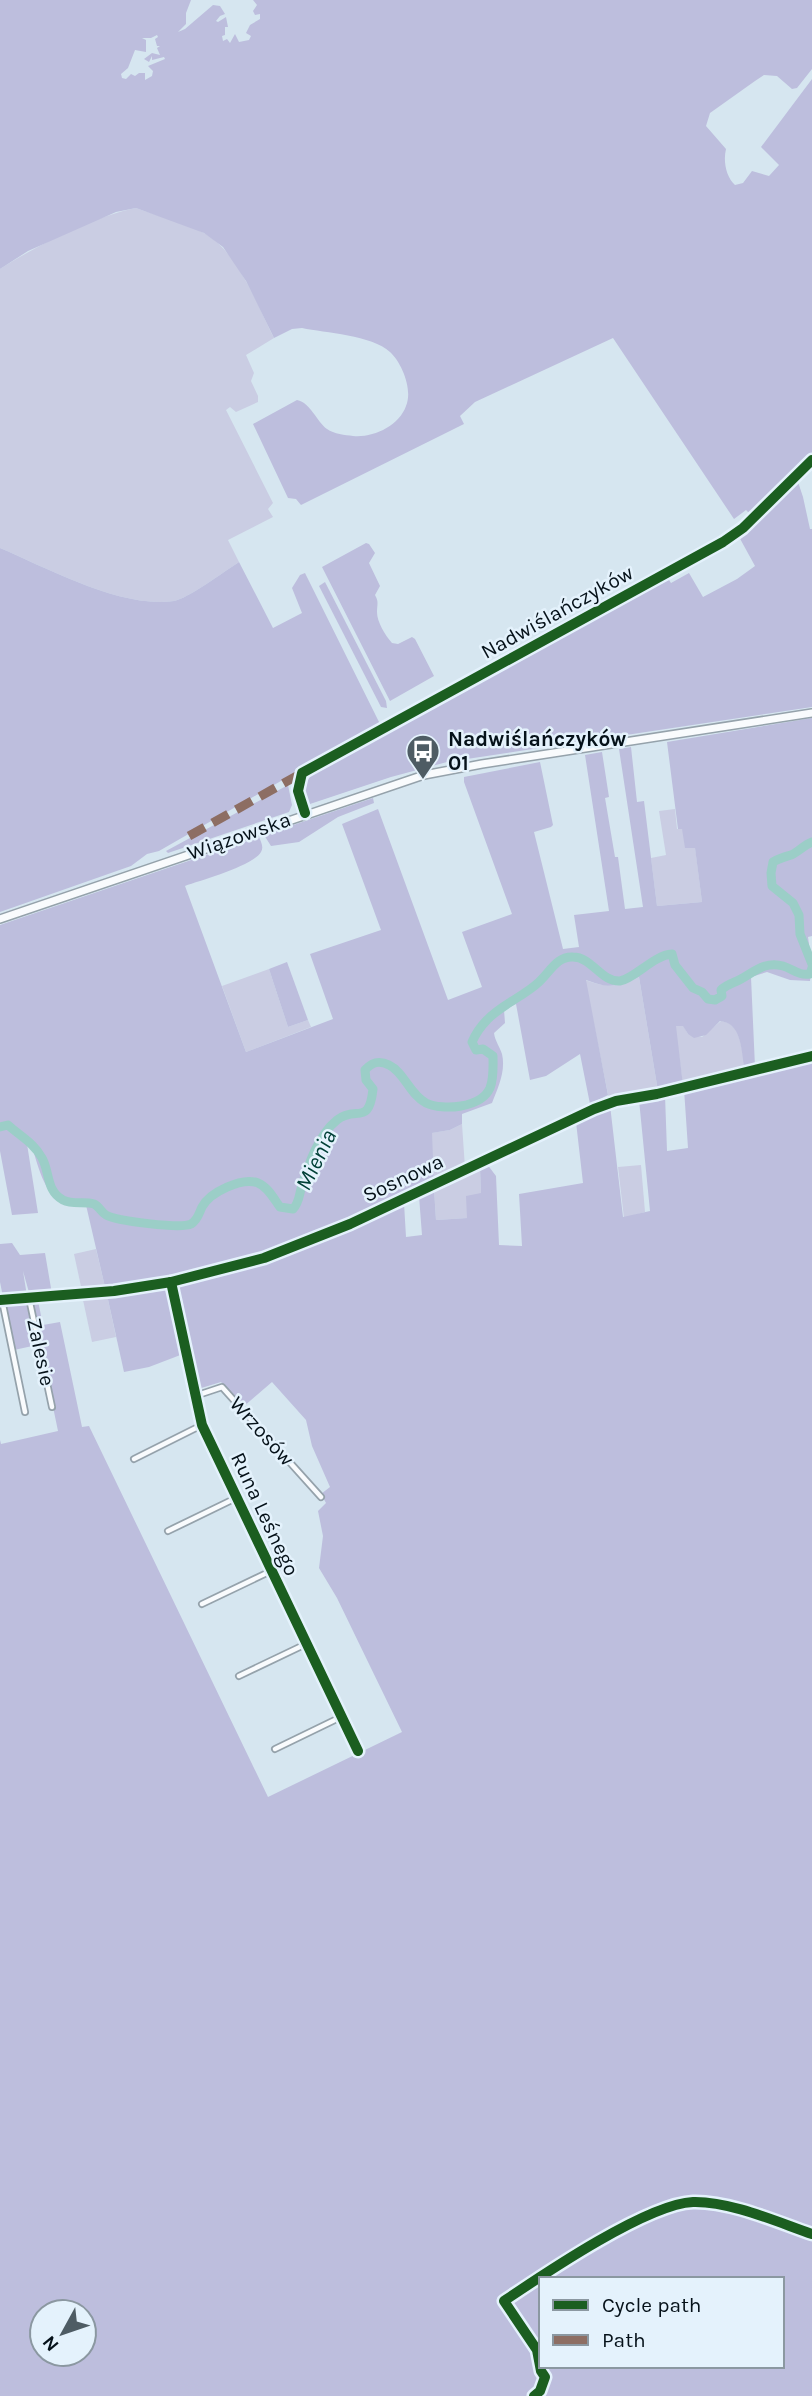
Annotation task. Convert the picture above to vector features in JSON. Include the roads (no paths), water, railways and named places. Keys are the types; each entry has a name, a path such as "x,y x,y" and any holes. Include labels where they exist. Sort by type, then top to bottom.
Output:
{"main road":[{"name":"Wiązowska","path":"0,919 415,777 812,713"}],"street":[{"name":"Nadwiślańczyków","path":"305,813 298,791 302,773 723,542 743,528 812,460"},
{"name":"Sosnowa","path":"25,1412 1,1300 114,1291 171,1282 264,1258 350,1224 594,1109 616,1101 657,1094 812,1056"},
{"name":"Runa Leśnego","path":"171,1282 202,1425 358,1751"},
{"name":"Zalesie","path":"29,1298 52,1407"},
{"name":"Wrzosów","path":"195,1396 222,1387 321,1497"},
{"path":"134,1458 202,1425"},
{"path":"168,1531 236,1498"},
{"path":"202,1604 271,1572"},
{"path":"240,1676 306,1644"},
{"path":"275,1749 341,1717"}],"waterway":[{"name":"Mienia","path":"812,842 794,854 773,862 771,873 772,886 793,903 799,915 800,934 812,964"},
{"name":"Mienia","path":"0,1127 8,1125 35,1148 45,1163 51,1186 58,1196 67,1201 94,1204 104,1214 112,1217 162,1225 191,1224 212,1196 227,1187 244,1182 258,1183 265,1187 280,1207 293,1209 298,1202 310,1161 324,1134 337,1120 350,1114 365,1112 368,1108 373,1089 366,1080 365,1070 368,1067 379,1062 394,1068 426,1103 451,1107 479,1100 490,1088 493,1056 483,1049 476,1050 472,1042 477,1033 493,1014 533,987 562,959 580,958 607,978 620,981 658,958 672,954 675,965 693,988 708,999 715,1000 722,996 721,990 726,986 766,966 783,966 806,974 810,974 812,968"}],"place":[{"name":"Nadwiślańczyków 01","path":"423,781"}]}
